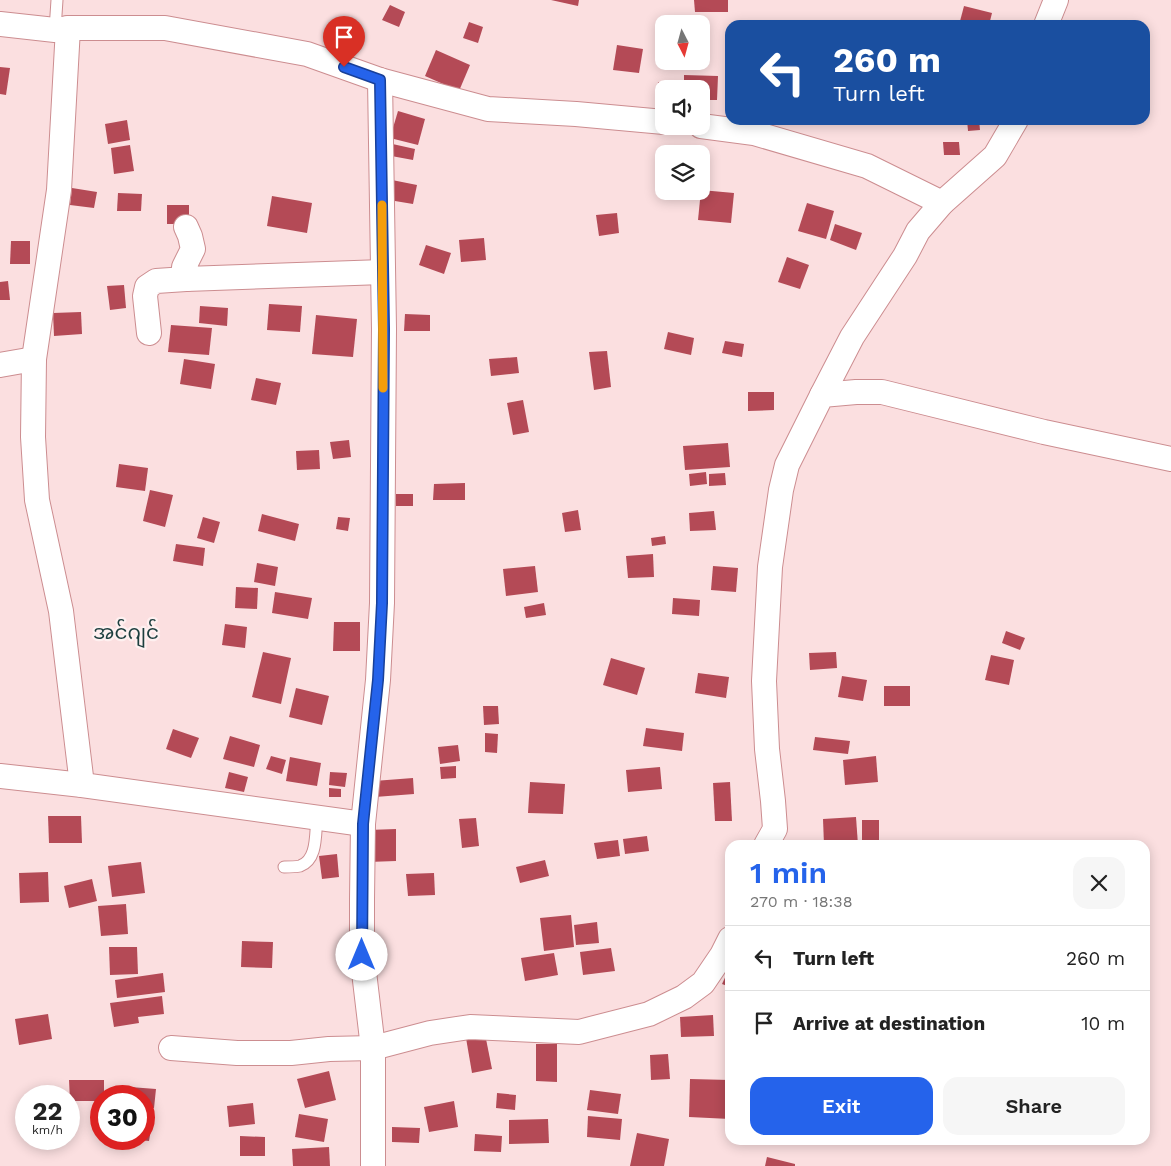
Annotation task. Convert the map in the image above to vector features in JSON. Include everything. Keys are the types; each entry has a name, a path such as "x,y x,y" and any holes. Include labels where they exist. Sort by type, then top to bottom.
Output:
{"street":[{"path":"1048,20 1056,0"},
{"path":"0,24 62,29 165,28 307,54 380,80 488,109 655,121"},
{"path":"62,29 59,190 34,359 33,437 37,500 60,611 82,785"},
{"path":"373,1166 373,1048 362,955 363,824 378,680 382,603 384,329 380,80"},
{"path":"769,840 775,829 774,801 767,749 764,681 770,567 781,490 787,465 852,337 905,256 918,231 942,203 995,156 1013,125"},
{"path":"710,127 754,133 867,166 942,203"},
{"path":"186,227 193,249 184,267 186,279"},
{"path":"149,333 145,296 148,287 156,281 382,272"},
{"path":"0,365 34,359"},
{"path":"822,395 882,392 1044,432 1171,458"},
{"path":"0,776 82,785 363,824"},
{"path":"171,1048 237,1053 291,1053 329,1049 373,1048 430,1034 470,1028 579,1032 649,1014 684,997 703,983 725,949"}],"lane":[{"path":"57,0 62,29"},
{"path":"284,867 301,866 309,860 314,848 317,818"}],"building":[{"path":"551,0 579,0 578,6"},
{"path":"694,0 728,0 728,12 695,12"},
{"path":"390,5 405,12 399,27 382,20"},
{"path":"964,6 992,13 990,20 960,20"},
{"path":"469,22 483,27 478,43 463,38"},
{"path":"617,45 643,49 639,73 613,70"},
{"path":"436,50 470,65 459,91 425,76"},
{"path":"0,67 10,68 6,95 0,94"},
{"path":"684,75 718,76 717,100 710,100 710,80 684,80"},
{"path":"398,111 425,119 418,145 390,138"},
{"path":"127,120 130,140 108,144 105,124"},
{"path":"967,125 980,125 980,130 968,131"},
{"path":"943,142 959,142 960,155 944,155"},
{"path":"388,143 415,149 413,160 386,155"},
{"path":"130,145 134,171 114,174 111,148"},
{"path":"392,180 417,185 413,204 389,200"},
{"path":"72,188 97,192 94,208 70,205"},
{"path":"710,191 734,193 731,223 698,220 700,200 710,200"},
{"path":"118,193 142,194 141,211 117,211"},
{"path":"272,196 312,203 307,233 267,226"},
{"path":"807,203 834,211 826,239 798,231"},
{"path":"167,205 189,205 189,224 167,224"},
{"path":"617,213 619,233 599,236 596,215"},
{"path":"835,224 862,233 856,250 830,240"},
{"path":"484,238 486,260 461,262 459,240"},
{"path":"11,241 30,241 30,264 10,264"},
{"path":"426,245 451,253 444,274 419,265"},
{"path":"787,257 809,265 800,289 778,282"},
{"path":"8,281 10,300 0,300 0,282"},
{"path":"124,285 126,308 110,310 107,286"},
{"path":"269,304 302,306 300,332 267,330"},
{"path":"200,306 228,308 227,326 199,323"},
{"path":"81,312 82,334 54,336 53,313"},
{"path":"405,314 430,315 430,331 404,331"},
{"path":"316,315 357,319 353,357 312,354"},
{"path":"171,325 212,328 209,355 168,352"},
{"path":"668,332 694,338 691,355 664,349"},
{"path":"725,341 744,344 742,357 722,353"},
{"path":"607,351 611,387 594,390 589,352"},
{"path":"517,357 519,373 491,376 489,359"},
{"path":"184,359 215,364 211,389 180,384"},
{"path":"256,378 281,383 276,405 251,400"},
{"path":"748,392 774,392 774,410 748,411"},
{"path":"523,400 529,432 513,435 507,403"},
{"path":"349,440 351,457 333,459 330,442"},
{"path":"728,443 730,467 685,470 683,446"},
{"path":"319,450 320,469 297,470 296,451"},
{"path":"119,464 148,468 145,491 116,487"},
{"path":"706,472 707,484 690,486 689,474"},
{"path":"725,473 726,485 709,486 709,474"},
{"path":"465,483 465,500 433,500 434,484"},
{"path":"150,490 173,495 165,527 143,521"},
{"path":"396,494 413,494 413,506 396,506"},
{"path":"578,510 581,530 565,532 562,513"},
{"path":"714,511 716,530 690,531 689,513"},
{"path":"262,514 299,524 295,541 258,531"},
{"path":"203,517 220,522 214,543 197,538"},
{"path":"338,517 350,518 348,531 336,529"},
{"path":"665,536 666,544 652,546 651,538"},
{"path":"176,544 205,548 203,566 173,561"},
{"path":"653,554 654,577 628,578 626,556"},
{"path":"257,563 278,567 275,586 254,582"},
{"path":"535,566 538,592 506,596 503,569"},
{"path":"713,566 738,568 736,592 711,590"},
{"path":"236,587 258,588 257,609 235,608"},
{"path":"275,592 312,598 308,619 272,613"},
{"path":"673,598 700,600 699,616 672,614"},
{"path":"544,603 546,615 526,618 524,607"},
{"path":"334,622 360,622 360,651 333,651"},
{"path":"225,624 247,627 245,648 222,645"},
{"path":"1006,631 1025,638 1020,650 1002,643"},
{"path":"263,652 291,658 281,704 252,697"},
{"path":"836,652 837,668 810,670 809,653"},
{"path":"991,655 1014,660 1009,685 985,680"},
{"path":"611,658 645,668 637,695 603,685"},
{"path":"698,673 729,677 726,698 695,693"},
{"path":"842,676 867,680 863,701 838,697"},
{"path":"884,686 910,686 910,706 884,706"},
{"path":"296,688 329,696 322,725 289,717"},
{"path":"483,706 498,706 499,724 484,725"},
{"path":"646,728 684,733 682,751 643,746"},
{"path":"173,729 199,738 191,758 166,749"},
{"path":"485,733 498,734 497,753 485,752"},
{"path":"230,736 260,745 254,767 223,759"},
{"path":"815,737 850,741 848,754 813,750"},
{"path":"458,745 460,761 440,764 438,747"},
{"path":"271,756 286,760 282,774 266,769"},
{"path":"876,756 878,782 845,785 843,760"},
{"path":"290,757 321,763 317,786 286,781"},
{"path":"456,766 456,778 441,779 440,767"},
{"path":"660,767 662,789 628,792 626,770"},
{"path":"229,772 248,777 244,792 225,788"},
{"path":"330,772 347,773 345,787 329,785"},
{"path":"413,778 414,794 375,797 374,781"},
{"path":"530,782 565,784 563,814 528,813"},
{"path":"730,782 732,821 715,821 713,783"},
{"path":"329,788 341,789 341,797 329,797"},
{"path":"48,816 81,816 82,843 49,843"},
{"path":"856,817 858,840 824,840 823,819"},
{"path":"476,818 479,846 462,848 459,819"},
{"path":"862,820 879,820 879,840 862,840"},
{"path":"396,829 396,861 368,862 368,830"},
{"path":"647,836 649,851 625,854 623,839"},
{"path":"618,840 620,856 597,859 594,843"},
{"path":"337,854 339,877 322,879 319,856"},
{"path":"545,860 549,876 520,883 516,867"},
{"path":"141,862 145,893 112,897 108,866"},
{"path":"48,872 49,902 20,903 19,873"},
{"path":"434,873 435,895 408,896 406,874"},
{"path":"92,879 97,901 69,908 64,886"},
{"path":"126,904 128,934 101,936 98,906"},
{"path":"571,915 574,947 544,951 540,918"},
{"path":"597,922 599,943 576,945 574,925"},
{"path":"242,941 273,942 272,968 241,967"},
{"path":"109,947 137,947 138,974 110,975"},
{"path":"611,948 615,971 583,975 580,952"},
{"path":"554,953 558,975 525,981 521,958"},
{"path":"163,973 165,992 117,998 115,980"},
{"path":"162,996 164,1014 138,1017 139,1023 114,1027 110,1003"},
{"path":"48,1014 52,1039 19,1045 15,1019"},
{"path":"713,1015 714,1036 681,1037 680,1017"},
{"path":"485,1034 492,1069 472,1073 466,1038"},
{"path":"536,1044 557,1044 557,1082 536,1081"},
{"path":"668,1054 670,1079 651,1080 650,1055"},
{"path":"329,1071 336,1100 305,1108 297,1079"},
{"path":"690,1079 725,1080 725,1119 689,1117"},
{"path":"69,1080 104,1080 104,1085 90,1085 90,1101 80,1101 80,1085 69,1085"},
{"path":"590,1090 621,1094 618,1114 587,1110"},
{"path":"497,1093 516,1095 515,1110 496,1108"},
{"path":"454,1101 458,1127 429,1132 424,1107"},
{"path":"253,1103 255,1124 229,1127 227,1106"},
{"path":"299,1114 328,1119 324,1142 295,1137"},
{"path":"588,1116 622,1119 620,1140 587,1137"},
{"path":"548,1119 549,1143 509,1144 509,1120"},
{"path":"392,1127 420,1128 419,1143 392,1142"},
{"path":"637,1133 669,1139 664,1166 630,1166"},
{"path":"475,1134 502,1136 501,1152 474,1151"},
{"path":"240,1136 265,1137 265,1156 240,1156"},
{"path":"329,1147 330,1166 293,1166 292,1149"},
{"path":"767,1157 795,1164 795,1166 765,1166"}],"slow traffic":[{"path":"382,205 383,388"}],"district":[{"name":"အင်ဂျင်","path":"126,632"}],"route":[{"path":"344,67 380,80 384,329 382,603 378,680 363,824 362,955"}]}
